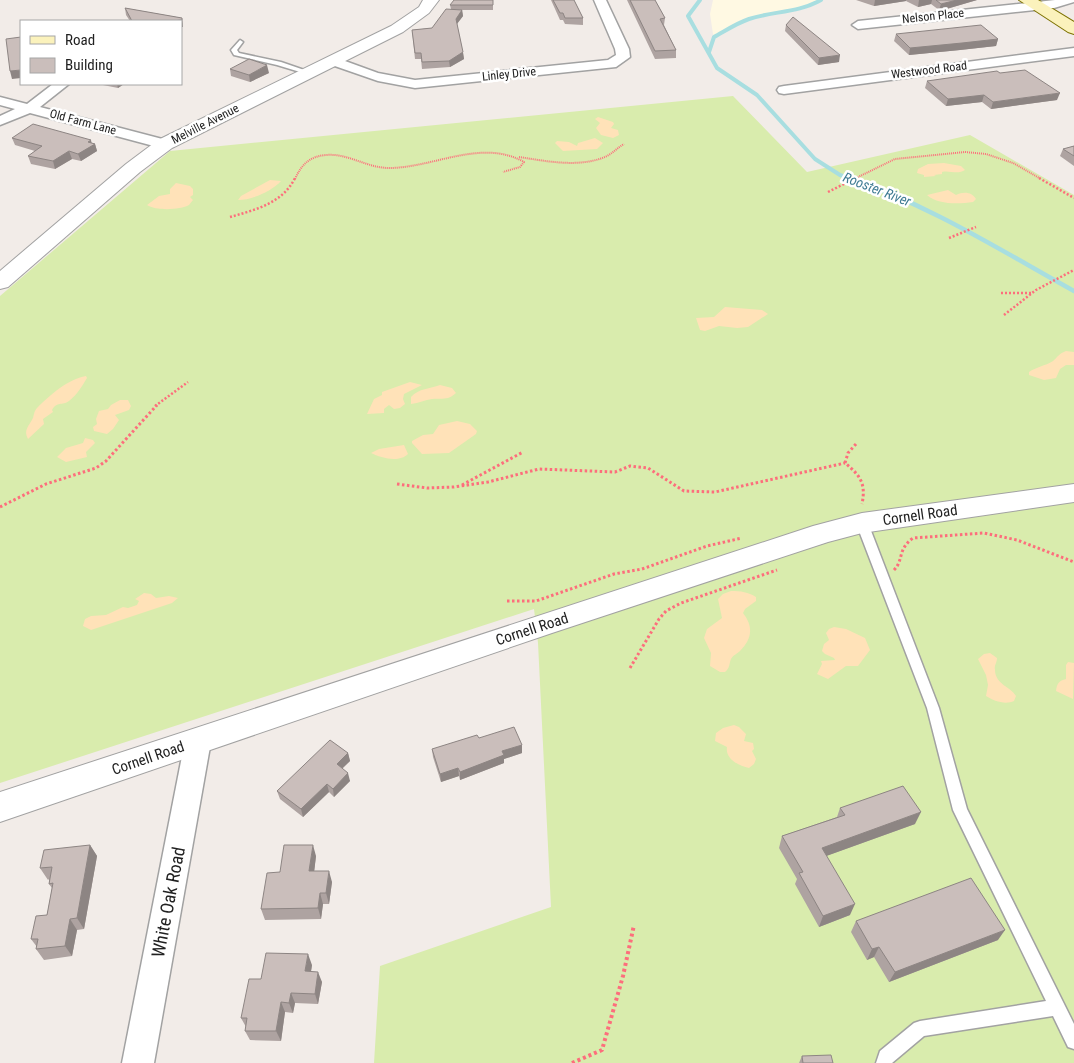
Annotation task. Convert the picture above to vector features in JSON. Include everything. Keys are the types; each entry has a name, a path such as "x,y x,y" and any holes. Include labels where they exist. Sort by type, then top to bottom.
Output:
{"main road":[{"path":"1032,3 1074,29"}],"street":[{"name":"Melville Avenue","path":"0,282 133,168 165,144 397,29 424,10 431,0"},
{"name":"Linley Drive","path":"334,61 373,77 391,82 415,84 610,64 623,57 622,49 600,0"},
{"name":"Nelson Place","path":"858,25 1032,3 1054,4 1069,0"},
{"name":"Westwood Road","path":"784,90 861,78 1074,52"},
{"path":"0,121 30,108 61,85"},
{"name":"Old Farm Lane","path":"0,101 165,144"},
{"name":"Cornell Road","path":"0,808 542,625 823,533 862,524 1074,493"},
{"name":"White Oak Road","path":"138,1063 198,741"}],"lane":[{"path":"240,42 234,50 236,54 279,63 310,73"},
{"path":"862,524 933,708 960,810 1074,1041"},
{"path":"884,1063 886,1057 920,1029 1057,1007"}],"path":[{"path":"230,217 250,212 287,191 294,181 299,168 307,160 318,156 344,156 374,166 390,168 484,152 554,162 602,158 624,144"},
{"path":"828,192 844,182 895,159 965,152 986,154 1013,163 1074,198"},
{"path":"503,172 520,167 524,162 519,157"},
{"path":"950,238 976,227"},
{"path":"1004,315 1036,290 1074,270"},
{"path":"1001,293 1032,293"},
{"path":"0,507 38,488 96,468 106,461 154,407 188,382"},
{"path":"845,463 848,453 856,444"},
{"path":"462,486 474,477 523,452"},
{"path":"397,484 427,488 462,486 488,482 539,469 615,472 630,466 648,468 684,491 716,492 845,463 856,472 865,490 862,502 862,524"},
{"path":"884,579 898,566 898,552 904,544 913,538 984,533 1017,540 1074,562"},
{"path":"572,1063 602,1050 624,976 634,925"}],"shaded area":[{"path":"713,0 820,0 802,8 748,19 715,36 713,34 710,14"}],"green space":[{"path":"733,96 807,172 970,135 1074,195 1074,1063 374,1063 380,966 551,907 538,643 534,609 0,783 0,296 170,151"}],"sand":[{"path":"598,117 613,122 614,124 611,128 618,130 619,135 613,138 601,135 596,128 600,123 595,119"},
{"path":"595,138 603,143 597,149 563,151 555,143 557,141 569,142 577,146 578,143"},
{"path":"944,163 961,166 965,170 942,172 942,174 934,175 936,176 924,177 924,175 917,173 918,169 928,164"},
{"path":"270,180 281,181 261,194 238,200 241,196"},
{"path":"176,183 190,186 193,189 193,195 190,197 193,200 189,205 168,209 147,205 159,196 170,194 170,189"},
{"path":"948,190 956,195 970,194 976,199 973,202 949,203 937,201 927,195"},
{"path":"725,307 762,310 768,314 748,327 719,326 705,331 700,330 696,318 714,317"},
{"path":"1066,351 1074,352 1074,365 1066,365 1060,369 1056,378 1044,380 1029,375 1029,372 1053,361"},
{"path":"86,376 87,378 74,396 69,401 54,407 53,412 43,419 44,424 28,439 26,431 37,408 66,384"},
{"path":"410,382 422,385 404,394 405,404 400,408 394,409 389,405 384,409 384,413 367,414 374,399 382,395 382,392"},
{"path":"440,385 452,388 456,393 447,398 411,404 411,397 414,394"},
{"path":"120,400 128,400 131,406 129,410 115,415 119,420 107,434 94,431 93,427 97,424 96,419 99,411 108,409"},
{"path":"457,421 470,424 477,431 476,434 449,453 422,454 412,443 412,441 423,435 433,434 439,425"},
{"path":"85,438 93,440 95,443 86,452 87,457 66,462 57,457 66,448 83,443"},
{"path":"404,445 408,454 400,458 385,458 371,453 379,449"},
{"path":"731,591 750,594 756,597 756,601 745,609 743,613 750,627 747,641 732,658 727,670 720,672 710,666 711,653 704,638 707,629 722,618 718,599 723,594"},
{"path":"144,593 151,594 156,598 169,596 178,598 172,603 91,630 83,626 85,619 91,616 106,615 123,607 128,608 137,605 139,601 135,599"},
{"path":"834,627 846,629 865,638 870,650 858,666 846,666 828,679 817,674 822,664 821,661 835,660 822,651 824,644 829,640 826,633"},
{"path":"990,653 997,658 995,668 998,679 1014,693 1016,696 1014,701 1000,702 986,696 988,685 986,675 978,659 984,654"},
{"path":"1068,662 1074,663 1073,699 1056,691 1059,683 1066,679 1066,665"},
{"path":"734,725 746,734 744,741 753,743 754,749 752,751 756,759 749,768 741,766 730,758 727,747 715,741 716,733 723,728"}],"building":[{"path":"454,0 493,0 493,5 450,5"},
{"path":"553,0 574,0 583,18 565,18"},
{"path":"630,0 655,0 665,18 660,19 676,50 655,51"},
{"path":"936,0 957,0 941,4"},
{"path":"125,8 182,18 182,20 131,20"},
{"path":"446,9 462,10 456,19 463,52 449,61 422,62 421,53 415,53 412,30 432,28"},
{"path":"793,17 840,55 819,58 786,25"},
{"path":"981,25 998,39 910,48 896,34"},
{"path":"20,37 20,70 10,71 6,39"},
{"path":"249,59 267,65 249,75 230,69"},
{"path":"1025,70 1060,93 993,102 984,95 948,99 927,81 997,71 1000,73"},
{"path":"33,124 91,140 88,142 95,144 78,154 69,151 53,161 28,156 42,146 12,138"},
{"path":"1074,146 1074,156 1063,149"},
{"path":"514,727 522,745 502,751 504,755 460,772 458,768 440,774 432,749 477,735 479,738"},
{"path":"330,740 348,753 337,764 348,773 333,789 327,784 301,809 277,791"},
{"path":"903,786 921,812 822,848 855,904 823,916 799,873 803,872 782,836 845,815 840,808"},
{"path":"90,845 77,918 70,919 65,946 36,949 38,939 31,939 36,916 47,915 53,883 49,884 52,867 40,868 44,850"},
{"path":"284,845 313,845 309,871 329,871 326,893 320,893 318,908 261,909 267,873 280,872"},
{"path":"971,878 1005,930 895,972 879,947 872,949 856,921"},
{"path":"266,953 308,954 305,971 318,972 315,994 291,993 289,1003 281,1002 276,1031 245,1031 247,1018 241,1018 249,979 261,979"},
{"path":"831,1055 833,1063 803,1063 802,1056"}],"waterway":[{"name":"Rooster River","path":"700,0 688,16 717,68 757,95 815,159 840,175 852,179"},
{"path":"709,52 714,37 740,23 758,16 794,10 821,0"},
{"name":"Rooster River","path":"848,178 935,214 1074,291"}]}
